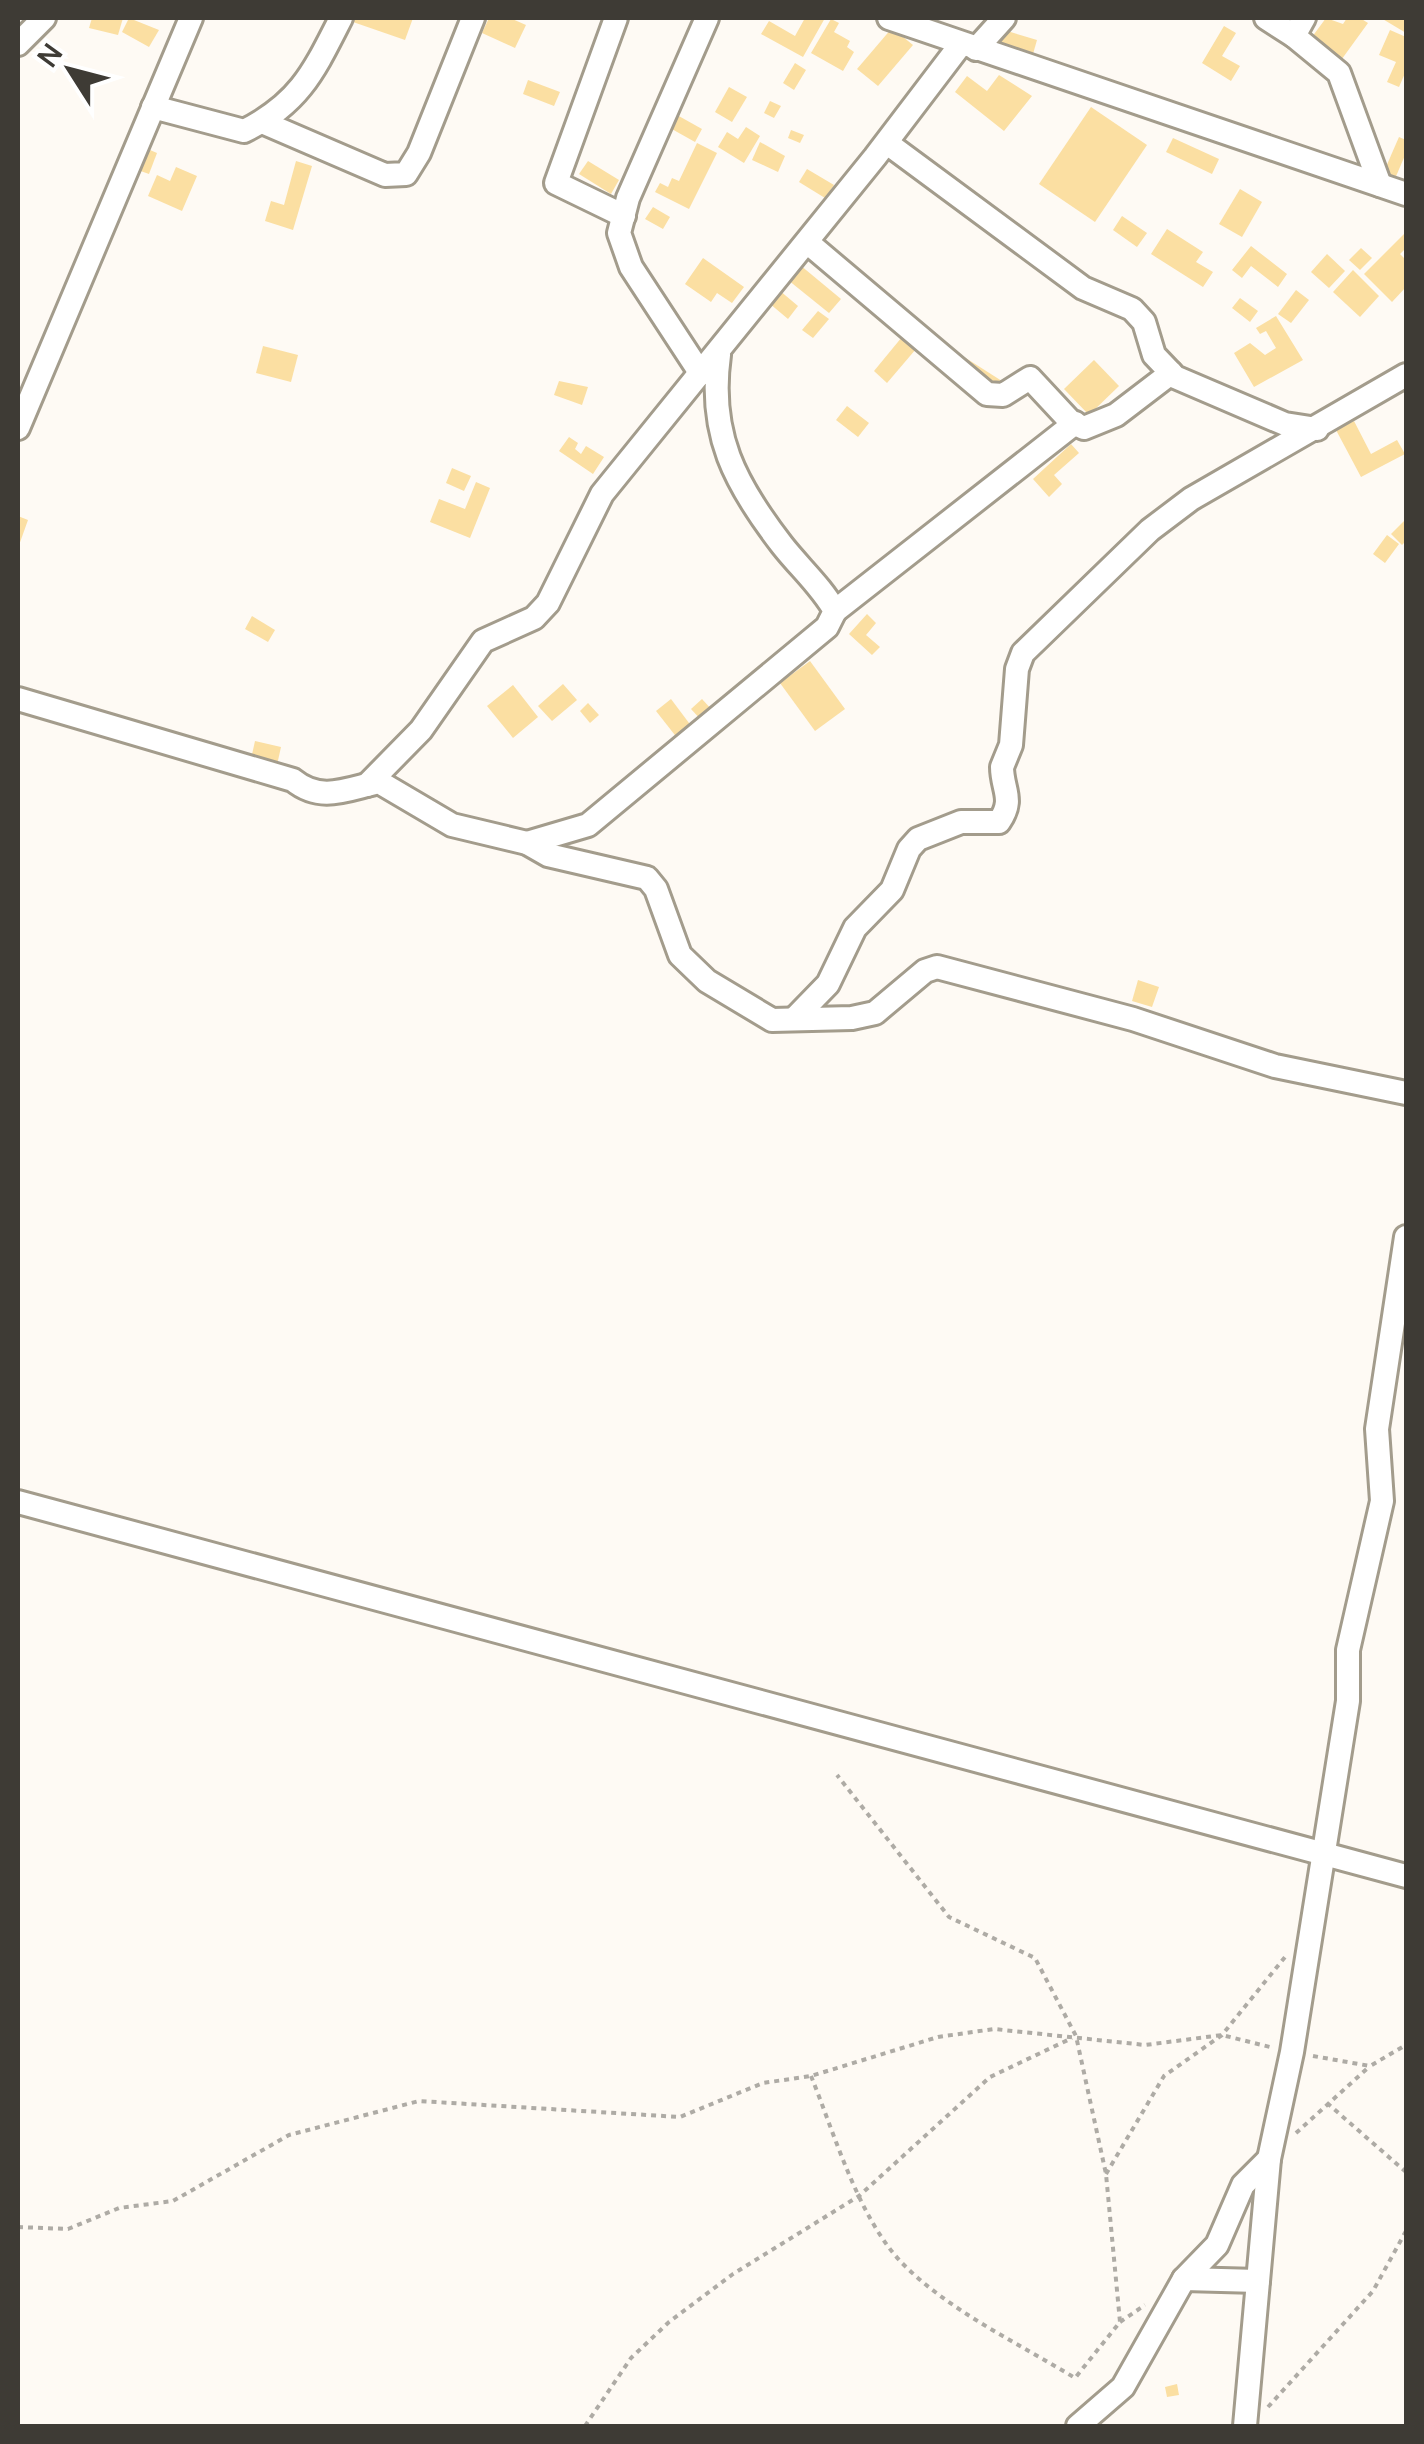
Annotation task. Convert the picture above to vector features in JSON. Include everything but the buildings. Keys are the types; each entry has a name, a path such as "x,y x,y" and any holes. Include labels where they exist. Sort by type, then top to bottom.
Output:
{"street":[{"path":"18,44 44,18"},
{"path":"18,428 191,18"},
{"path":"153,107 244,131 278,114 311,78 342,18"},
{"path":"262,122 385,175 406,174 419,153 473,18"},
{"path":"616,18 556,183 624,216"},
{"path":"701,374 631,266 619,233 707,18"},
{"path":"889,18 1406,194"},
{"path":"368,785 422,730 482,641 534,618 548,602 602,494 887,142 969,46 1004,18"},
{"path":"1266,18 1299,27 1339,73 1380,186"},
{"path":"887,142 1083,288 1132,308 1144,322 1154,355 1171,373 1256,414 1285,424 1317,428"},
{"path":"807,242 986,394 1002,394 1030,378 1074,423 1084,428 1098,425 1171,373"},
{"path":"720,351 714,393 724,450 752,504 836,611"},
{"path":"795,1018 828,984 855,928 892,890 909,849 918,839 961,822 1000,822 1008,810 1009,788 1002,767 1011,745 1017,670 1023,653 1150,530 1190,499 1406,375"},
{"path":"527,844 588,825 827,627 836,611 1074,423"},
{"path":"18,699 293,780 305,790 343,793 380,782 452,825 527,844 548,855 647,878 656,889 680,955 708,981 772,1020 852,1018 876,1013 925,971 937,967 1133,1019 1276,1066 1406,1093"},
{"path":"1245,2426 1269,2159 1292,2052 1308,1928 1348,1701 1348,1650 1382,1501 1377,1429 1406,1238"},
{"path":"18,1502 1320,1856 1406,1876"},
{"path":"1078,2426 1124,2387 1184,2279 1217,2245 1243,2185 1269,2159"},
{"path":"1184,2279 1258,2281"}],"path":[{"path":"812,2076 859,2196 901,2262 960,2306 1075,2378 1120,2322 1106,2174 1076,2036 1034,1958 949,1917 837,1775"},
{"path":"1106,2174 1164,2076 1222,2035 1308,1928"},
{"path":"18,2228 68,2229 119,2208 173,2201 289,2135 418,2100 680,2116 763,2083 812,2076 938,2037 994,2029 1145,2045 1222,2035 1370,2066"},
{"path":"586,2426 632,2358 670,2322 733,2274 859,2196 990,2077 1076,2036"},
{"path":"1269,2159 1370,2066 1406,2045"},
{"path":"1327,2103 1406,2172"},
{"path":"1264,2412 1373,2292 1406,2231"}]}
